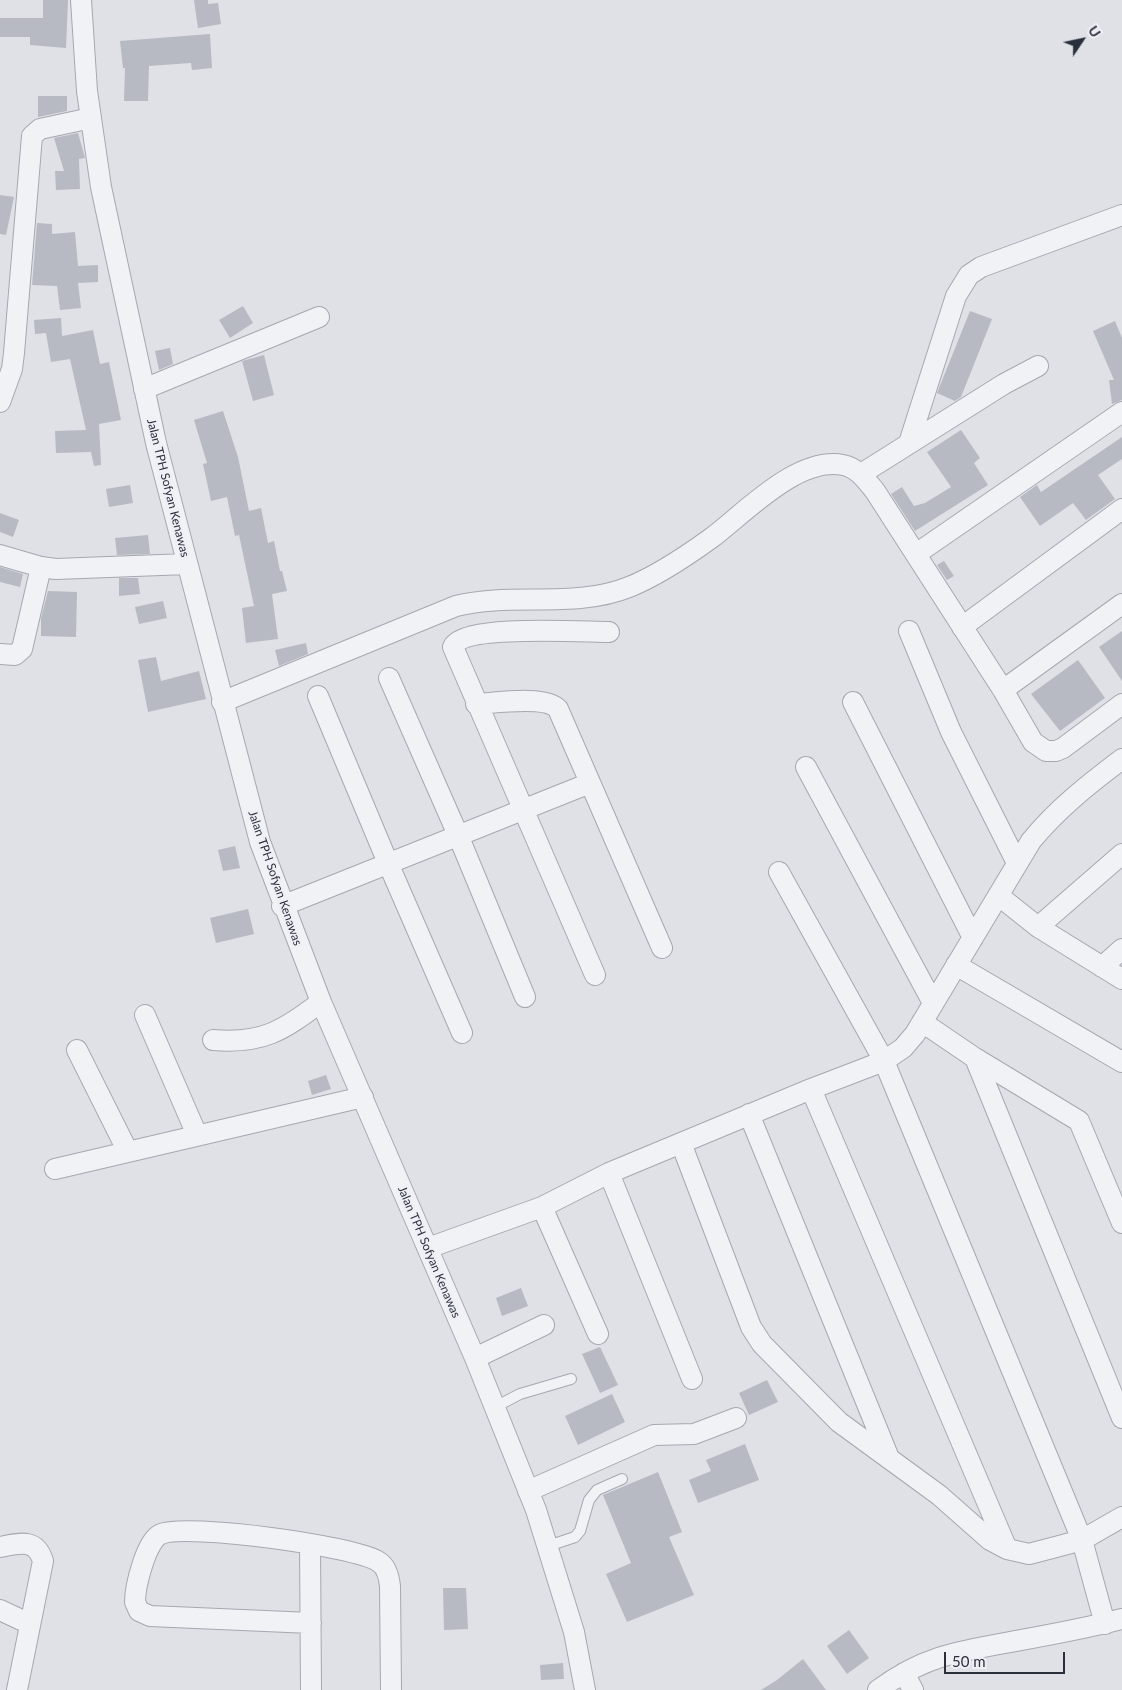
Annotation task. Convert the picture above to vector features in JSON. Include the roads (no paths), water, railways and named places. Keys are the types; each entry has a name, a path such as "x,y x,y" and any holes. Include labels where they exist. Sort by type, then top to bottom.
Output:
{"street":[{"name":"Jalan TPH Sofyan Kenawas","path":"81,0 91,118 101,188 144,389 222,702 260,842 282,906 321,1002 475,1358 528,1491 548,1546 574,1632 585,1690"},
{"path":"0,402 12,369 14,353 32,136 40,129 91,118"},
{"path":"909,443 956,296 969,275 981,267 1122,215"},
{"path":"144,389 319,317"},
{"path":"861,474 1038,366"},
{"path":"916,554 1122,412"},
{"path":"222,702 456,606 476,601 501,599 580,598 628,588 692,552 778,486 799,473 815,466 831,464 843,465 861,474 916,554 1034,742 1046,750 1056,751 1063,748 1122,704"},
{"path":"962,627 1122,509"},
{"path":"0,555 56,569 187,564"},
{"path":"0,654 15,655 22,649 42,567"},
{"path":"1003,690 1122,604"},
{"path":"909,630 951,732 1017,863"},
{"path":"595,975 476,704 453,647 459,640 494,632 609,632"},
{"path":"389,678 458,835 525,997"},
{"path":"318,696 462,1033"},
{"path":"476,704 544,701 554,704 558,709 662,948"},
{"path":"853,702 973,938"},
{"path":"428,1248 542,1207 609,1173 749,1114 884,1061 903,1048 922,1022 1017,863 1047,822 1075,795 1122,759"},
{"path":"806,766 933,1003"},
{"path":"282,906 590,783"},
{"path":"1038,927 1122,854"},
{"path":"779,872 884,1061 1114,1621 966,1649 938,1657 909,1681 878,1690"},
{"path":"999,896 1038,927 1122,979"},
{"path":"1102,967 1122,949"},
{"path":"956,965 1122,1062"},
{"path":"213,1040 249,1041 262,1038 282,1029 321,1002"},
{"path":"144,1015 197,1135"},
{"path":"922,1022 975,1058 1079,1121 1122,1224"},
{"path":"77,1050 128,1152"},
{"path":"975,1058 1122,1418"},
{"path":"811,1089 1006,1549"},
{"path":"55,1169 363,1097"},
{"path":"749,1114 889,1458"},
{"path":"681,1143 750,1327 762,1344 790,1370 815,1400 839,1422 940,1495 990,1540 1006,1549 1029,1554 1082,1540 1122,1517"},
{"path":"609,1173 692,1379"},
{"path":"542,1207 598,1334"},
{"path":"475,1358 544,1325"},
{"path":"528,1491 654,1436 694,1434 736,1418"},
{"path":"311,1622 150,1616 139,1611 135,1602 147,1551 153,1539 174,1530 224,1533 310,1544 374,1560 386,1570 390,1586 391,1690"},
{"path":"0,1547 29,1544 35,1546 40,1552 43,1561 41,1579 17,1690"},
{"path":"310,1544 311,1690"},
{"path":"0,1610 30,1624"},
{"path":"0,1688 6,1690"}],"lane":[{"path":"495,1407 520,1394 571,1379"},
{"path":"548,1546 575,1537 580,1531 589,1500 597,1490 622,1479"}]}
